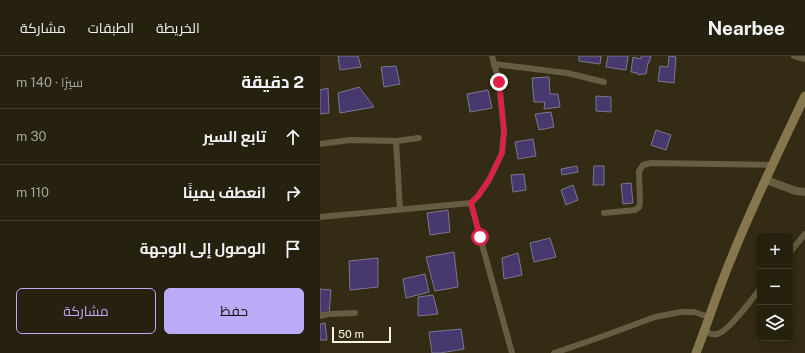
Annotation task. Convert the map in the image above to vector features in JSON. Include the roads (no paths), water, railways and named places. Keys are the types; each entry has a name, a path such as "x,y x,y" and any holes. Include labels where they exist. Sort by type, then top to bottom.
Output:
{"main road":[{"path":"696,353 730,260 805,96"}],"street":[{"path":"320,217 471,203 489,180 502,153 504,131 499,82 492,56"},
{"path":"794,56 805,59"},
{"path":"494,64 567,73 604,82"},
{"path":"320,144 350,140 396,141 419,138"},
{"path":"396,141 400,209"},
{"path":"604,213 634,210 639,207 639,171 643,165 651,163 773,165"},
{"path":"766,180 796,191 805,192"},
{"path":"471,203 512,353"},
{"path":"793,248 805,234"},
{"path":"705,331 713,335 718,334 729,326 757,293"},
{"path":"554,353 655,317 681,312 694,312 709,317"},
{"path":"320,316 329,314 355,313"}]}
